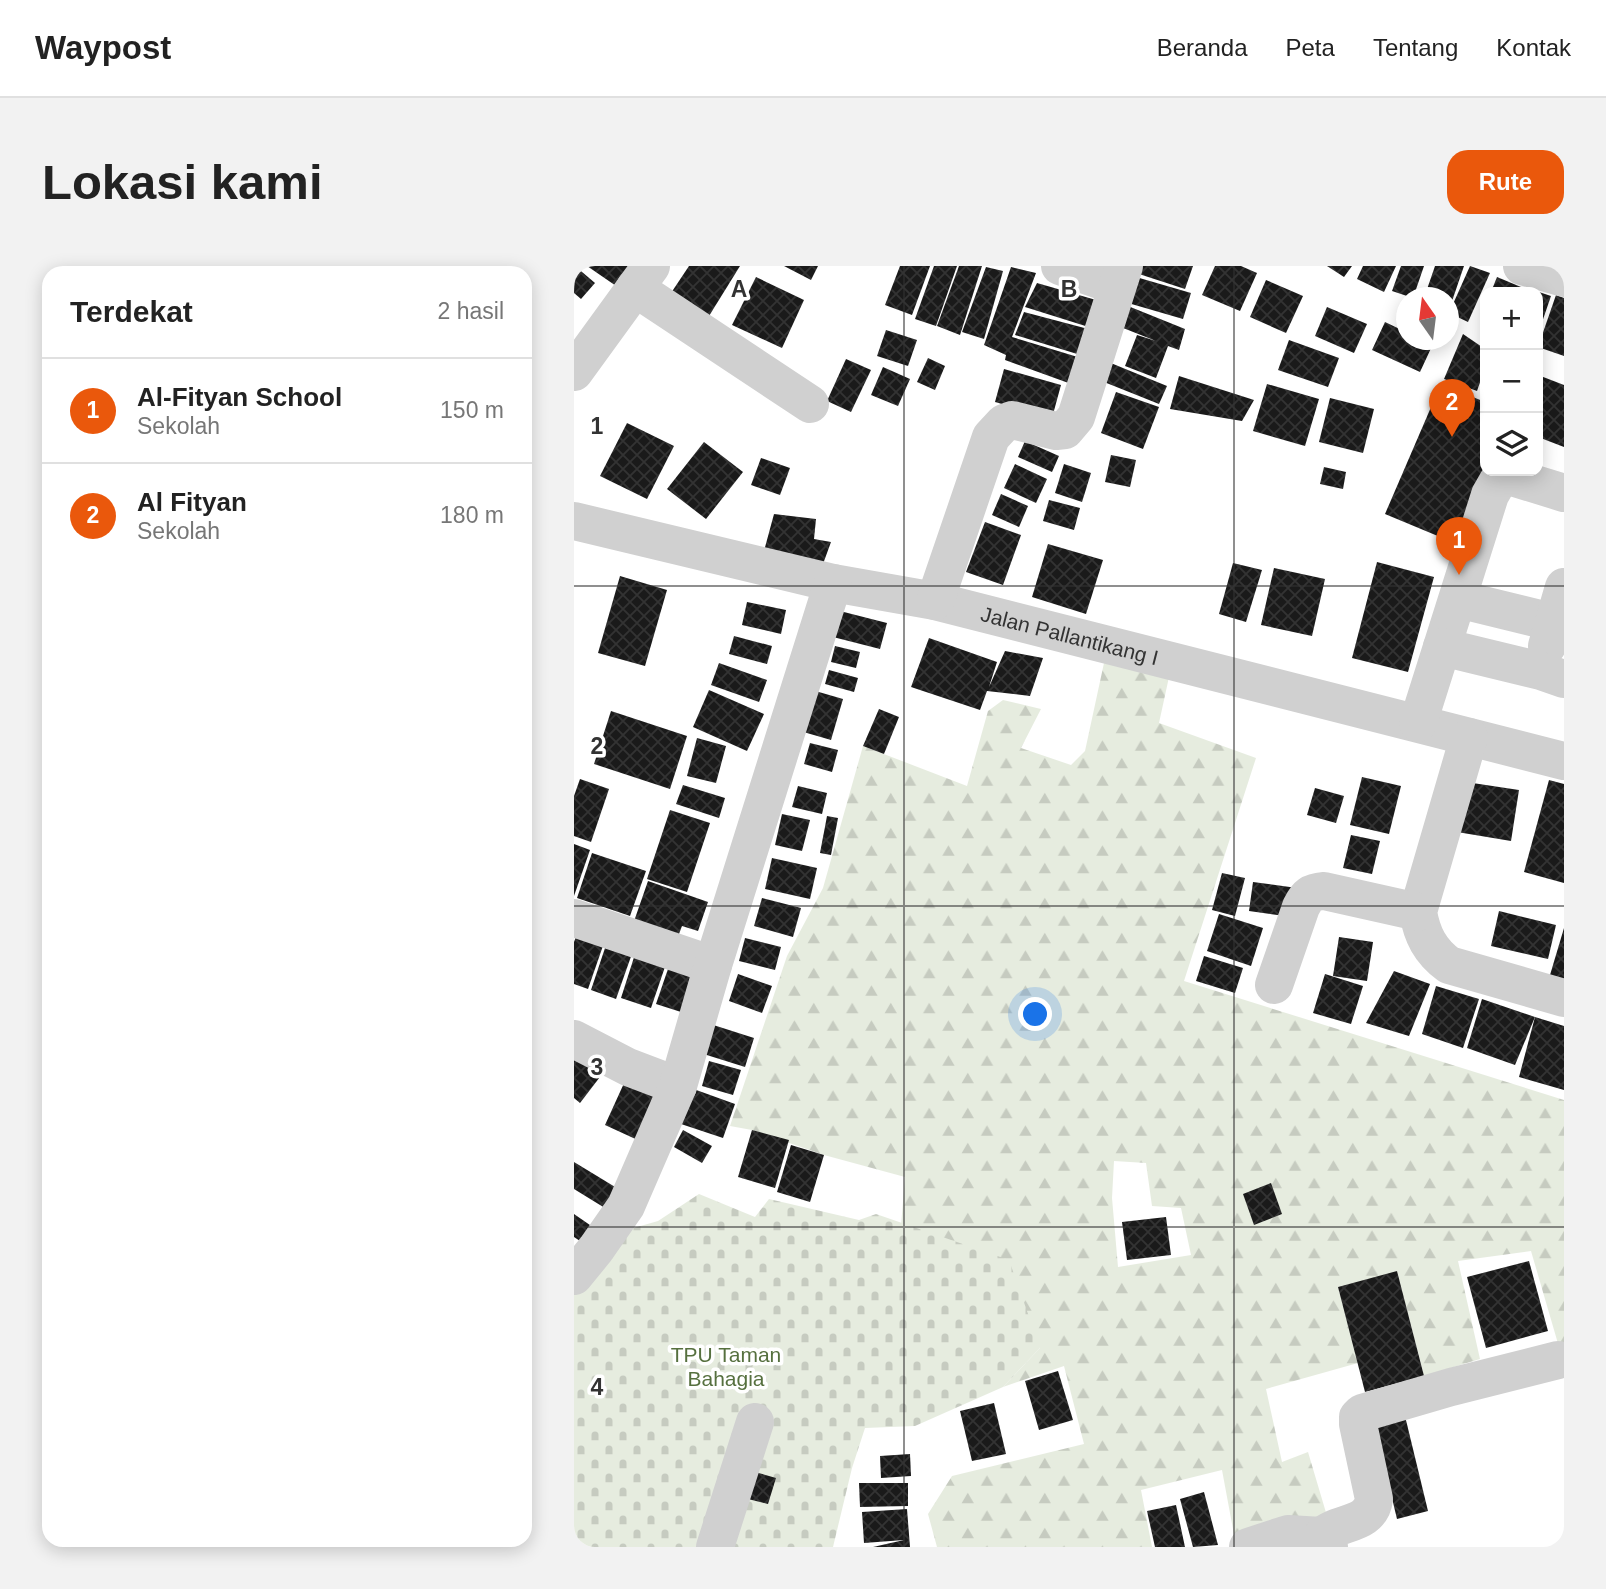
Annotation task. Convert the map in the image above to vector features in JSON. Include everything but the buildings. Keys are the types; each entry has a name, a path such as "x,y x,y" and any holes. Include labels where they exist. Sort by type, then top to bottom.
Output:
{"street":[{"path":"935,601 991,437 1004,423 1012,421 1056,431 1065,430 1081,405 1121,276 1060,266"},
{"path":"1522,266 1564,278"},
{"path":"574,372 643,277 810,404"},
{"path":"1418,723 1490,495 1498,481 1509,476 1564,493"},
{"name":"Jalan Pallantikang I","path":"574,521 833,583 935,601 1564,761"},
{"path":"574,1276 626,1206 678,1086 712,965 833,583"},
{"path":"1442,647 1553,675 1558,604 1458,599"},
{"path":"1469,737 1418,912 1425,939 1440,959 1449,965 1564,998"},
{"path":"1275,985 1301,907 1306,897 1313,892 1324,891 1418,912"},
{"path":"574,918 712,965"},
{"path":"574,1040 628,1067 678,1086"},
{"path":"1248,1547 1287,1534 1325,1541 1327,1531 1365,1517 1373,1507 1374,1499 1358,1424 1362,1413 1558,1360"},
{"path":"715,1547 755,1422"}],"green space":[{"path":"1104,663 1169,677 1159,723 1256,758 1184,981 1564,1100 1564,1344 1559,1347 1531,1251 1458,1261 1480,1359 1424,1376 1397,1272 1338,1287 1358,1363 1266,1389 1282,1462 1308,1452 1327,1516 1235,1540 1222,1470 1141,1490 1152,1547 937,1547 928,1514 952,1476 1084,1444 1064,1366 1003,1387 1040,1348 901,1226 905,1177 824,1155 752,1130 730,1126 787,956 823,888 863,746 967,786 988,711 1003,700 1041,709 1021,748 1071,765 1085,751","holes":["1114,1161 1146,1163 1152,1206 1181,1208 1191,1255 1118,1267 1112,1198"]},
{"name":"TPU Taman Bahagia","path":"699,1194 755,1217 769,1199 859,1220 876,1214 1009,1260 1040,1348 1003,1387 915,1426 865,1428 852,1468 833,1547 574,1547 574,1295 630,1229 658,1221"}],"place":[{"name":"Al Fityan","path":"1452,437"},
{"name":"Al-Fityan School","path":"1459,575"}]}
